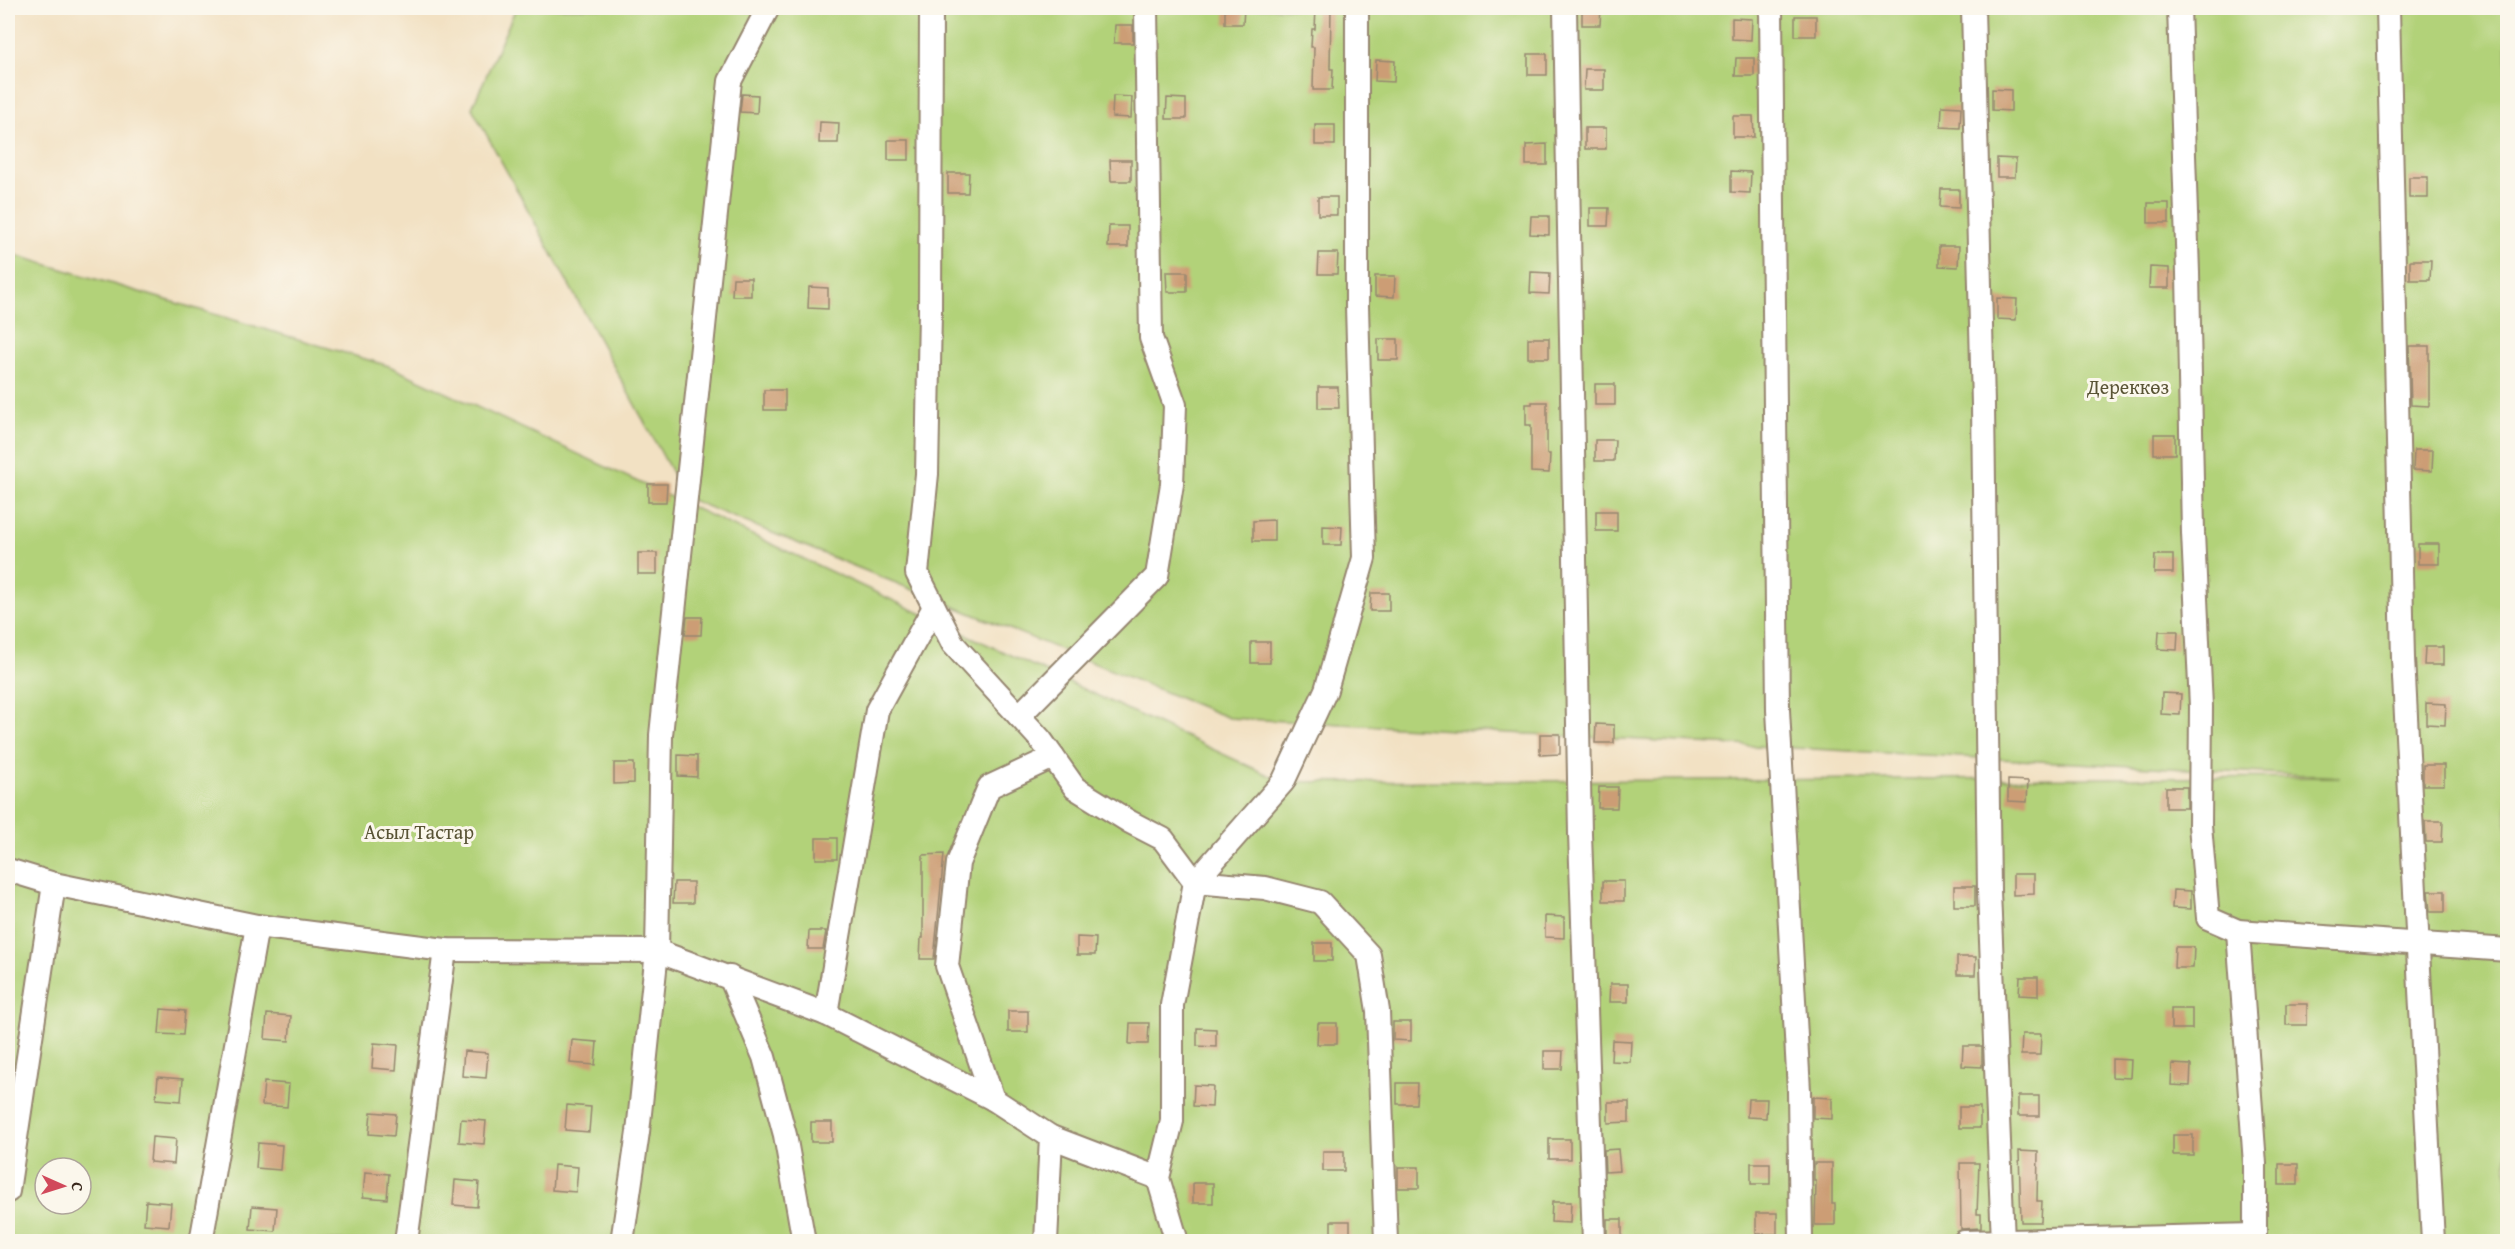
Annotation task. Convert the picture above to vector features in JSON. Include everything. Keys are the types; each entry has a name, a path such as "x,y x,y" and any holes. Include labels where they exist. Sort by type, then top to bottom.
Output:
{"street":[{"path":"622,1242 638,1132 657,951 661,735 730,81 768,8"},
{"path":"931,8 927,474 917,573 952,644 1019,716 1075,788 1130,822 1163,839 1195,882 1265,888 1320,902 1369,954 1378,1011 1386,1242"},
{"path":"1019,716 1157,576 1172,484 1174,405 1151,338 1146,8"},
{"path":"1177,1242 1158,1178 1172,1121 1172,1005 1195,882 1282,782 1326,690 1364,558 1357,306 1357,8"},
{"path":"1565,8 1580,834 1594,1242"},
{"path":"1771,8 1778,710 1799,1091 1801,1242"},
{"path":"1973,8 1983,405 1989,891 2003,1240"},
{"path":"2179,8 2188,261 2193,533 2201,707 2200,825 2208,918 2238,931 2508,950"},
{"path":"2388,8 2403,658 2433,1242"},
{"path":"826,1014 877,710 934,608"},
{"path":"993,1099 946,966 958,863 989,787 1053,757"},
{"path":"8,870 54,884 257,926 445,950 657,951 826,1014 993,1099 1051,1137 1158,1178"},
{"path":"8,1191 54,884"},
{"path":"201,1242 257,926"},
{"path":"1964,1242 2255,1238 2255,1164 2238,931"},
{"path":"406,1242 445,950"},
{"path":"730,977 764,1057 785,1135 804,1242"},
{"path":"1046,1242 1051,1137"}],"green space":[{"path":"516,8 2507,8 2507,1241 8,1241 8,253 389,366 1283,782 2340,777 1229,718 686,498 472,108"}],"building":[{"path":"1225,8 1244,8 1243,24 1225,24"},
{"path":"1316,8 1331,8 1332,90 1313,90 1314,47 1311,47"},
{"path":"1582,8 1601,8 1600,25 1582,25"},
{"path":"1795,16 1816,16 1816,36 1795,36"},
{"path":"1732,18 1752,19 1751,40 1732,39"},
{"path":"1115,25 1133,25 1133,43 1114,43"},
{"path":"1528,54 1547,54 1547,75 1528,75"},
{"path":"1736,58 1754,58 1754,76 1735,76"},
{"path":"1376,60 1395,61 1394,82 1375,81"},
{"path":"1585,69 1604,69 1604,90 1584,90"},
{"path":"1992,89 2011,90 2011,111 1992,110"},
{"path":"742,94 758,95 757,113 740,112"},
{"path":"1113,96 1132,97 1131,118 1112,117"},
{"path":"1167,98 1186,99 1186,119 1166,119"},
{"path":"1942,106 1961,107 1960,128 1941,127"},
{"path":"1733,116 1753,116 1754,137 1733,137"},
{"path":"820,122 839,123 838,143 819,143"},
{"path":"1315,125 1335,125 1335,145 1315,145"},
{"path":"1585,128 1606,128 1606,149 1585,149"},
{"path":"888,140 909,140 909,160 888,160"},
{"path":"1547,144 1547,165 1526,165 1526,145"},
{"path":"1997,158 2016,159 2015,177 1997,177"},
{"path":"1110,160 1131,160 1131,181 1111,181"},
{"path":"1731,171 1751,172 1750,193 1731,192"},
{"path":"948,173 969,173 968,193 948,193"},
{"path":"2409,177 2428,177 2428,198 2409,198"},
{"path":"1941,189 1959,189 1959,208 1940,207"},
{"path":"1318,197 1337,197 1337,215 1318,215"},
{"path":"2148,203 2169,203 2169,223 2148,223"},
{"path":"1590,208 1609,208 1608,226 1590,226"},
{"path":"1531,216 1549,216 1549,235 1530,234"},
{"path":"1109,226 1128,226 1128,247 1108,247"},
{"path":"1939,246 1959,246 1958,267 1939,266"},
{"path":"1319,253 1338,253 1337,274 1318,274"},
{"path":"2410,260 2431,260 2430,280 2410,280"},
{"path":"2150,267 2169,268 2169,288 2149,288"},
{"path":"1166,272 1187,272 1187,292 1167,292"},
{"path":"1531,272 1550,273 1549,294 1530,293"},
{"path":"1375,276 1395,276 1394,297 1375,296"},
{"path":"733,278 751,278 751,296 732,296"},
{"path":"809,287 828,288 828,309 808,308"},
{"path":"1997,298 2017,299 2016,320 1997,319"},
{"path":"1528,338 1549,338 1549,358 1528,358"},
{"path":"1378,339 1398,339 1398,360 1378,360"},
{"path":"2409,346 2429,346 2429,406 2411,405"},
{"path":"1595,384 1615,384 1615,405 1595,405"},
{"path":"1318,387 1338,387 1339,408 1318,408"},
{"path":"764,390 785,390 785,410 764,410"},
{"path":"1532,402 1547,402 1549,473 1531,472 1531,425 1526,425 1526,404 1532,404"},
{"path":"2154,434 2175,434 2175,454 2154,454"},
{"path":"1595,440 1615,440 1614,461 1595,461"},
{"path":"2414,450 2433,450 2432,471 2413,470"},
{"path":"648,484 667,484 666,502 648,502"},
{"path":"1596,511 1617,511 1617,531 1596,531"},
{"path":"1274,520 1274,541 1253,541 1253,521"},
{"path":"1323,526 1342,527 1341,545 1323,545"},
{"path":"2418,544 2439,544 2439,564 2418,564"},
{"path":"638,553 657,553 657,574 638,574"},
{"path":"2155,555 2173,555 2173,573 2154,573"},
{"path":"1371,593 1389,593 1389,611 1370,611"},
{"path":"687,617 702,617 701,635 685,635"},
{"path":"2159,631 2178,631 2177,650 2158,649"},
{"path":"1251,642 1270,642 1270,663 1251,663"},
{"path":"2425,647 2443,647 2443,665 2424,665"},
{"path":"2162,693 2181,694 2180,715 2161,714"},
{"path":"2426,703 2446,704 2445,725 2426,724"},
{"path":"1596,724 1614,725 1614,743 1595,743"},
{"path":"1540,734 1560,734 1560,754 1540,755"},
{"path":"678,755 697,756 697,777 678,776"},
{"path":"614,763 634,763 634,783 614,784"},
{"path":"2423,765 2444,765 2444,785 2423,785"},
{"path":"2008,780 2028,781 2027,802 2008,801"},
{"path":"1599,787 1618,787 1617,808 1598,808"},
{"path":"2166,787 2187,787 2187,808 2166,808"},
{"path":"2425,821 2443,821 2442,842 2426,842"},
{"path":"816,838 837,838 837,859 816,859"},
{"path":"944,854 934,959 920,959 921,938 923,938 923,855"},
{"path":"2013,874 2034,874 2034,894 2013,895"},
{"path":"1603,881 1624,881 1624,901 1603,901"},
{"path":"674,882 693,882 693,903 673,903"},
{"path":"1954,886 1975,886 1975,906 1954,906"},
{"path":"2173,890 2191,891 2191,909 2172,908"},
{"path":"2428,891 2445,891 2445,912 2430,912"},
{"path":"1545,916 1564,917 1564,938 1545,937"},
{"path":"809,931 826,931 823,949 808,949"},
{"path":"1077,937 1096,938 1095,955 1077,955"},
{"path":"1314,943 1332,943 1332,961 1314,961"},
{"path":"2175,947 2194,947 2193,968 2174,968"},
{"path":"1957,957 1976,957 1975,975 1957,975"},
{"path":"2020,977 2038,977 2038,996 2019,995"},
{"path":"1610,984 1628,984 1628,1002 1609,1002"},
{"path":"2286,1004 2307,1004 2307,1025 2286,1025"},
{"path":"161,1009 185,1011 183,1035 159,1034"},
{"path":"2171,1009 2192,1009 2192,1029 2171,1029"},
{"path":"1008,1011 1028,1011 1028,1032 1008,1032"},
{"path":"267,1014 291,1016 289,1041 265,1039"},
{"path":"1393,1022 1411,1022 1411,1041 1393,1040"},
{"path":"1130,1023 1149,1023 1148,1044 1129,1044"},
{"path":"1318,1023 1337,1023 1337,1044 1317,1044"},
{"path":"1197,1028 1216,1029 1216,1047 1197,1046"},
{"path":"2022,1034 2041,1034 2040,1055 2021,1055"},
{"path":"572,1040 597,1042 595,1065 570,1063"},
{"path":"1612,1040 1631,1041 1630,1062 1611,1061"},
{"path":"374,1043 398,1045 396,1070 372,1068"},
{"path":"1963,1046 1982,1046 1982,1067 1962,1066"},
{"path":"464,1051 488,1053 486,1078 462,1076"},
{"path":"1544,1051 1563,1051 1562,1069 1544,1069"},
{"path":"2112,1059 2131,1060 2130,1078 2112,1077"},
{"path":"2172,1064 2191,1065 2190,1086 2171,1085"},
{"path":"158,1077 183,1079 181,1101 156,1099"},
{"path":"264,1082 289,1084 287,1107 262,1105"},
{"path":"1397,1083 1417,1083 1416,1104 1397,1104"},
{"path":"1194,1085 1213,1086 1212,1107 1193,1106"},
{"path":"2018,1096 2039,1096 2039,1116 2018,1116"},
{"path":"1813,1097 1832,1098 1832,1119 1813,1118"},
{"path":"1748,1099 1767,1099 1766,1118 1747,1117"},
{"path":"1608,1102 1629,1102 1629,1122 1608,1123"},
{"path":"567,1105 591,1107 589,1132 565,1130"},
{"path":"1959,1107 1980,1107 1980,1128 1959,1128"},
{"path":"371,1112 396,1114 394,1136 369,1134"},
{"path":"461,1119 486,1121 484,1144 459,1142"},
{"path":"811,1122 832,1122 832,1142 811,1142"},
{"path":"2173,1135 2193,1135 2193,1155 2173,1155"},
{"path":"152,1137 176,1139 174,1164 150,1162"},
{"path":"1549,1139 1570,1139 1570,1159 1549,1159"},
{"path":"258,1143 282,1145 280,1170 256,1168"},
{"path":"1618,1149 1620,1171 1605,1172 1604,1150"},
{"path":"1323,1151 1344,1151 1344,1171 1323,1171"},
{"path":"2019,1151 2038,1152 2037,1201 2042,1201 2041,1222 2021,1222"},
{"path":"1751,1163 1770,1163 1770,1184 1751,1184"},
{"path":"1814,1163 1832,1163 1832,1204 1835,1204 1835,1225 1815,1225"},
{"path":"1960,1163 1979,1163 1977,1214 1981,1214 1981,1228 1961,1229"},
{"path":"2279,1164 2298,1164 2298,1185 2279,1185"},
{"path":"554,1165 578,1167 576,1192 552,1190"},
{"path":"1398,1167 1419,1167 1419,1188 1398,1188"},
{"path":"365,1172 389,1174 387,1199 363,1197"},
{"path":"455,1180 479,1182 477,1207 453,1205"},
{"path":"1193,1183 1213,1183 1213,1203 1193,1203"},
{"path":"146,1201 171,1203 169,1226 144,1224"},
{"path":"1552,1202 1571,1202 1570,1223 1551,1222"},
{"path":"252,1206 277,1208 275,1231 250,1229"},
{"path":"1756,1213 1777,1213 1777,1234 1756,1234"},
{"path":"1607,1219 1622,1219 1622,1240 1607,1240"},
{"path":"1331,1221 1350,1221 1350,1240 1331,1239"}],"park label":[{"name":"Дереккөз","path":"2128,386"},
{"name":"Асыл Тастар","path":"419,831"}]}
